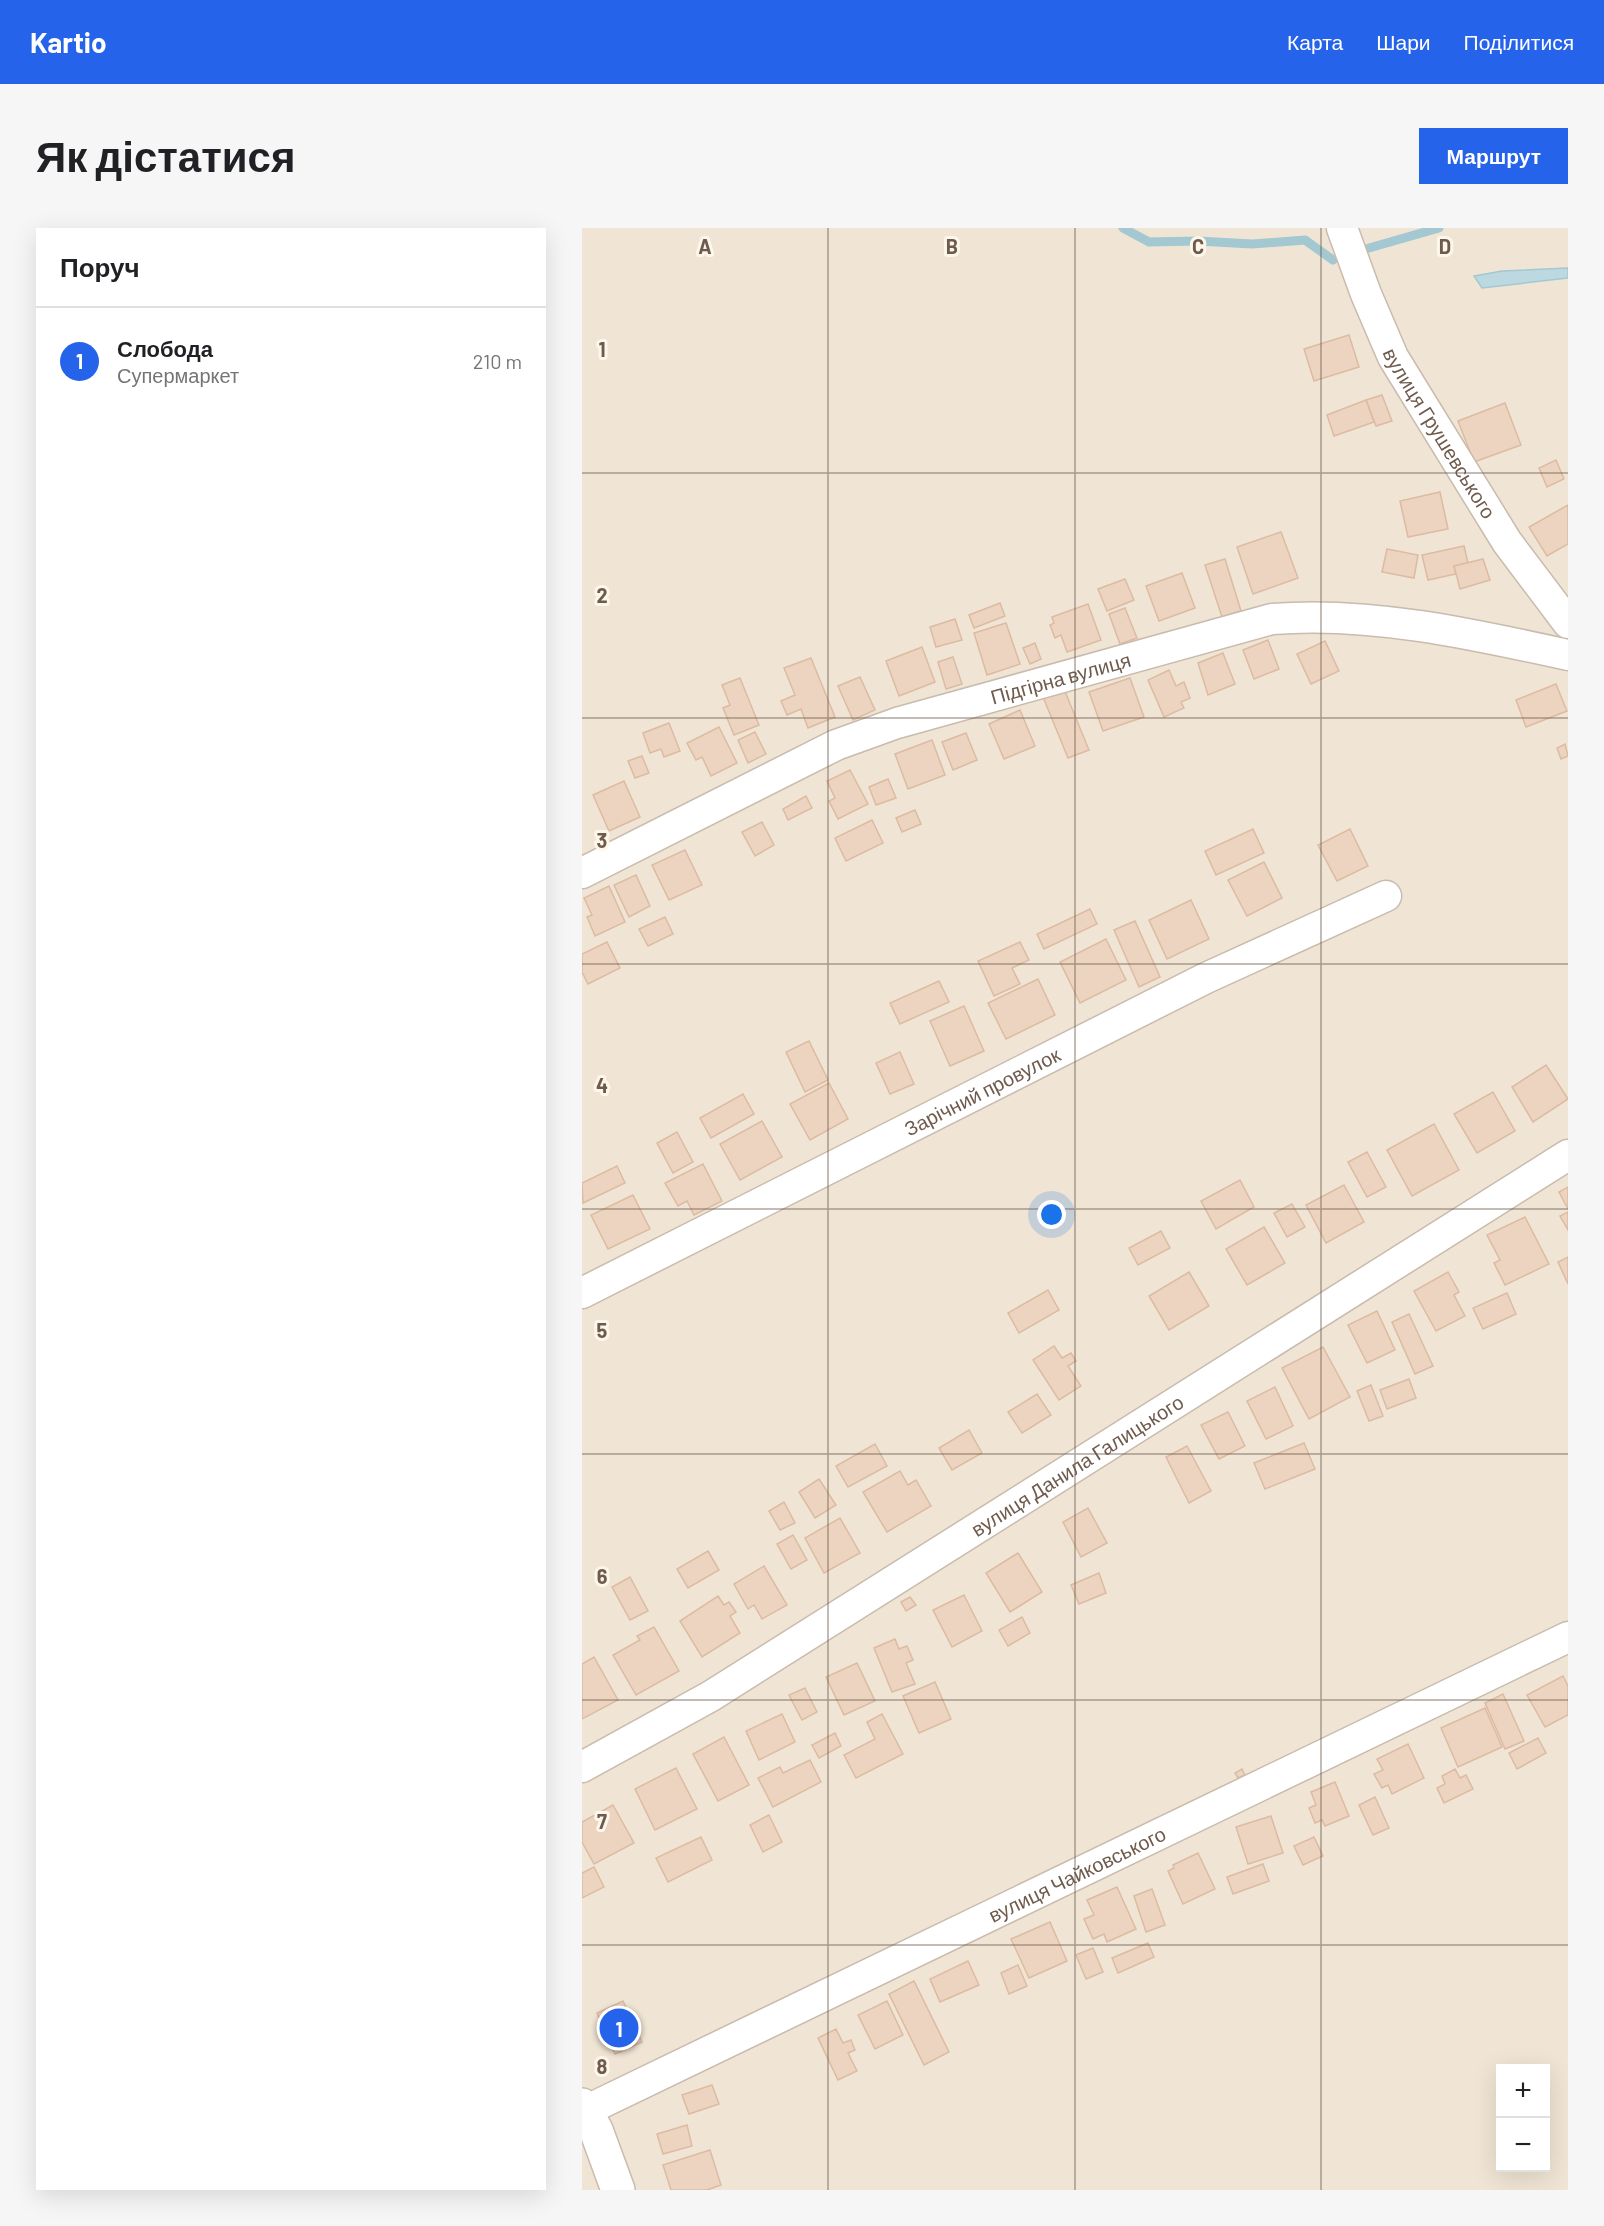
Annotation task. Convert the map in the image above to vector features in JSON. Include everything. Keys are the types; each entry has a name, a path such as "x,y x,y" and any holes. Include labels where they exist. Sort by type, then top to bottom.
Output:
{"street":[{"name":"вулиця Грушевського","path":"1342,228 1366,294 1393,357 1507,543 1568,623"},
{"name":"Підгірна вулиця","path":"582,873 836,745 908,720 1272,619 1313,616 1462,632 1568,654"},
{"name":"Зарічний провулок","path":"582,1293 1206,978 1386,896"},
{"name":"вулиця Данила Галицького","path":"582,1767 711,1696 1568,1155"},
{"name":"вулиця Чайковського","path":"584,2108 1568,1637"},
{"path":"584,2108 596,2130 618,2190"}],"shaded area":[{"path":"582,228 1568,228 1568,2190 582,2190"}],"water":[{"path":"1568,268 1568,278 1482,288 1474,276 1502,271"}],"building":[{"path":"1349,335 1359,367 1314,381 1304,349"},
{"path":"1382,395 1392,421 1376,426 1366,400"},
{"path":"1366,400 1374,422 1334,436 1327,415"},
{"path":"1505,403 1521,445 1474,462 1458,421"},
{"path":"1556,460 1564,479 1547,487 1539,468"},
{"path":"1440,492 1448,529 1408,537 1400,501"},
{"path":"1568,505 1568,544 1547,556 1529,527"},
{"path":"1281,532 1298,578 1253,594 1237,547"},
{"path":"1464,546 1468,563 1454,566 1456,574 1428,580 1422,555"},
{"path":"1387,549 1418,555 1414,578 1382,572"},
{"path":"1225,559 1241,611 1222,617 1205,565"},
{"path":"1483,559 1490,580 1460,589 1454,566"},
{"path":"1182,573 1195,608 1159,621 1146,586"},
{"path":"1125,579 1134,600 1107,611 1098,589"},
{"path":"1000,603 1005,616 974,628 969,615"},
{"path":"1088,604 1101,640 1067,652 1061,635 1055,638 1050,625 1054,623 1052,617"},
{"path":"1125,608 1137,638 1120,644 1109,614"},
{"path":"955,619 962,640 936,647 930,627"},
{"path":"1006,623 1020,664 987,675 974,633"},
{"path":"1268,640 1279,669 1254,679 1243,650"},
{"path":"1325,641 1339,671 1311,684 1297,654"},
{"path":"1035,643 1041,659 1030,664 1023,648"},
{"path":"922,647 935,682 899,696 886,661"},
{"path":"1223,653 1235,684 1208,695 1198,663"},
{"path":"953,657 962,684 946,689 938,662"},
{"path":"811,658 835,717 808,728 801,709 787,715 781,701 795,695 784,668"},
{"path":"1169,670 1176,686 1184,682 1190,698 1181,702 1184,708 1164,717 1148,680"},
{"path":"860,677 875,710 853,720 838,686"},
{"path":"740,678 759,725 734,735 723,708 730,705 722,685"},
{"path":"1130,678 1144,717 1103,731 1089,692"},
{"path":"1556,684 1567,711 1526,727 1516,700"},
{"path":"1064,689 1089,750 1068,758 1043,697"},
{"path":"1020,710 1035,746 1004,759 989,724"},
{"path":"669,723 680,751 664,757 661,749 650,753 643,733"},
{"path":"719,727 737,763 711,776 702,757 696,760 687,743"},
{"path":"755,732 766,754 748,763 738,740"},
{"path":"966,733 977,760 953,770 942,742"},
{"path":"932,740 945,775 908,789 895,754"},
{"path":"1565,744 1568,756 1561,759 1557,748"},
{"path":"642,756 649,773 635,778 628,761"},
{"path":"850,770 868,804 838,819 829,801 835,798 827,781"},
{"path":"888,779 896,798 876,805 869,787"},
{"path":"624,781 640,817 609,831 593,795"},
{"path":"806,796 812,808 788,820 783,809"},
{"path":"915,810 921,824 902,832 896,818"},
{"path":"872,820 883,843 846,861 835,838"},
{"path":"762,822 774,845 755,856 742,832"},
{"path":"1253,829 1264,853 1216,875 1205,851"},
{"path":"1350,829 1368,866 1337,881 1318,845"},
{"path":"685,850 702,885 669,900 652,865"},
{"path":"1264,862 1282,898 1247,916 1228,880"},
{"path":"636,875 650,906 629,917 614,885"},
{"path":"609,886 625,922 595,936 587,917 592,915 584,898"},
{"path":"1191,900 1209,939 1167,959 1149,920"},
{"path":"1090,909 1097,924 1044,949 1037,934"},
{"path":"665,917 673,934 648,946 639,929"},
{"path":"1135,921 1160,977 1139,987 1114,930"},
{"path":"1106,939 1126,980 1080,1003 1060,962"},
{"path":"607,942 620,968 588,984 582,972 582,954"},
{"path":"1020,942 1029,960 1012,968 1020,984 994,996 978,961"},
{"path":"1038,979 1055,1015 1006,1039 988,1003"},
{"path":"939,981 949,1002 900,1024 890,1003"},
{"path":"964,1006 984,1051 950,1066 930,1021"},
{"path":"809,1041 828,1080 805,1092 786,1052"},
{"path":"900,1052 914,1084 890,1094 876,1063"},
{"path":"1546,1065 1568,1099 1533,1122 1512,1087"},
{"path":"829,1083 848,1119 810,1140 790,1104"},
{"path":"1493,1092 1515,1131 1477,1153 1454,1114"},
{"path":"743,1094 754,1114 711,1138 700,1118"},
{"path":"762,1121 782,1157 740,1180 720,1144"},
{"path":"1434,1124 1459,1170 1412,1196 1387,1150"},
{"path":"677,1132 693,1162 673,1173 657,1143"},
{"path":"1367,1152 1386,1187 1367,1197 1348,1162"},
{"path":"703,1164 722,1201 694,1215 687,1201 678,1206 665,1183"},
{"path":"617,1166 625,1183 583,1203 582,1183"},
{"path":"1240,1180 1254,1207 1216,1229 1201,1201"},
{"path":"1344,1185 1364,1222 1326,1243 1306,1205"},
{"path":"1568,1187 1568,1209 1559,1192"},
{"path":"633,1195 650,1229 608,1249 591,1215"},
{"path":"1292,1204 1305,1227 1287,1237 1274,1213"},
{"path":"1568,1212 1568,1230 1560,1216"},
{"path":"1525,1217 1549,1264 1505,1285 1494,1263 1500,1260 1487,1235"},
{"path":"1264,1227 1285,1263 1247,1285 1226,1249"},
{"path":"1161,1231 1170,1248 1138,1265 1129,1248"},
{"path":"1568,1257 1568,1284 1558,1262"},
{"path":"1189,1272 1209,1306 1169,1330 1149,1296"},
{"path":"1448,1272 1459,1292 1454,1295 1465,1316 1436,1331 1414,1291"},
{"path":"1048,1290 1059,1310 1019,1333 1008,1313"},
{"path":"1507,1293 1516,1314 1483,1329 1473,1308"},
{"path":"1377,1311 1395,1350 1367,1363 1348,1325"},
{"path":"1409,1314 1433,1366 1415,1374 1392,1322"},
{"path":"1054,1346 1062,1358 1071,1353 1076,1361 1068,1366 1081,1386 1059,1400 1033,1360"},
{"path":"1323,1347 1350,1397 1309,1419 1282,1368"},
{"path":"1409,1379 1416,1398 1387,1409 1380,1390"},
{"path":"1371,1385 1383,1416 1369,1421 1357,1391"},
{"path":"1275,1387 1293,1426 1266,1439 1247,1401"},
{"path":"1037,1394 1051,1415 1022,1433 1008,1412"},
{"path":"1228,1412 1245,1446 1219,1459 1201,1425"},
{"path":"969,1430 982,1453 952,1470 939,1448"},
{"path":"1304,1443 1315,1469 1265,1489 1254,1463"},
{"path":"875,1444 887,1466 848,1487 836,1466"},
{"path":"1187,1446 1211,1491 1189,1503 1166,1457"},
{"path":"900,1471 908,1485 916,1480 931,1506 887,1532 863,1492"},
{"path":"819,1479 836,1505 815,1518 799,1492"},
{"path":"784,1502 795,1523 780,1530 769,1511"},
{"path":"1088,1508 1107,1543 1081,1557 1063,1522"},
{"path":"840,1518 860,1553 824,1573 805,1538"},
{"path":"793,1535 807,1560 791,1569 777,1544"},
{"path":"708,1551 719,1570 688,1588 677,1569"},
{"path":"1018,1553 1042,1592 1010,1612 986,1573"},
{"path":"764,1566 787,1605 762,1619 754,1605 748,1609 734,1584"},
{"path":"1099,1573 1106,1593 1079,1604 1071,1585"},
{"path":"630,1577 648,1611 630,1620 612,1587"},
{"path":"964,1595 982,1631 952,1647 933,1610"},
{"path":"718,1596 724,1605 729,1602 736,1612 730,1616 740,1633 702,1657 680,1621"},
{"path":"910,1597 916,1605 906,1611 901,1602"},
{"path":"1022,1617 1030,1633 1008,1646 999,1630"},
{"path":"654,1627 679,1671 636,1695 613,1655 640,1640 637,1636"},
{"path":"895,1639 899,1649 907,1646 913,1660 906,1663 915,1684 892,1692 874,1648"},
{"path":"594,1657 618,1700 582,1719 582,1664"},
{"path":"857,1663 875,1701 844,1715 826,1677"},
{"path":"1563,1676 1568,1686 1568,1715 1545,1727 1527,1695"},
{"path":"935,1682 951,1719 919,1733 903,1696"},
{"path":"805,1688 817,1712 802,1720 789,1695"},
{"path":"1503,1694 1524,1741 1505,1749 1485,1703"},
{"path":"1485,1708 1502,1747 1458,1767 1441,1728"},
{"path":"782,1714 795,1742 759,1760 746,1731"},
{"path":"882,1714 903,1754 856,1778 844,1755 875,1739 867,1722"},
{"path":"835,1733 841,1746 819,1758 812,1745"},
{"path":"724,1737 749,1785 718,1801 693,1754"},
{"path":"1538,1738 1546,1753 1517,1769 1509,1753"},
{"path":"1408,1744 1424,1778 1392,1794 1388,1785 1382,1788 1374,1774 1383,1770 1377,1759"},
{"path":"810,1760 821,1782 773,1807 758,1778 780,1767 783,1773"},
{"path":"676,1768 697,1809 655,1830 635,1789"},
{"path":"1242,1769 1245,1775 1238,1778 1235,1773"},
{"path":"1455,1769 1460,1778 1466,1775 1473,1789 1444,1803 1437,1788 1445,1784 1442,1776"},
{"path":"1335,1782 1349,1816 1325,1826 1322,1820 1315,1823 1309,1808 1316,1805 1311,1792"},
{"path":"1375,1797 1389,1828 1373,1835 1359,1805"},
{"path":"613,1805 634,1843 594,1864 582,1842 582,1822"},
{"path":"769,1815 782,1842 763,1852 750,1825"},
{"path":"1271,1816 1283,1853 1248,1864 1236,1827"},
{"path":"701,1837 712,1860 668,1882 656,1858"},
{"path":"1314,1837 1323,1856 1303,1865 1294,1846"},
{"path":"1198,1853 1215,1889 1183,1904 1168,1871 1174,1868 1173,1865"},
{"path":"1263,1864 1269,1881 1233,1894 1227,1877"},
{"path":"594,1867 604,1887 582,1898 582,1873"},
{"path":"1117,1887 1136,1929 1107,1942 1104,1934 1093,1939 1084,1919 1094,1915 1087,1900"},
{"path":"1152,1889 1165,1925 1146,1932 1134,1896"},
{"path":"1050,1922 1067,1961 1029,1978 1011,1939"},
{"path":"1148,1943 1154,1957 1118,1973 1112,1958"},
{"path":"1093,1948 1103,1972 1086,1979 1076,1955"},
{"path":"968,1961 979,1985 940,2002 930,1979"},
{"path":"1018,1965 1027,1986 1009,1994 1001,1973"},
{"path":"914,1981 949,2052 924,2065 889,1994"},
{"path":"623,2001 642,2042 615,2054 597,2013"},
{"path":"887,2001 903,2035 875,2049 858,2015"},
{"path":"836,2029 843,2043 851,2040 855,2050 848,2053 857,2071 838,2080 818,2038"},
{"path":"712,2085 719,2104 689,2114 682,2095"},
{"path":"687,2125 692,2146 663,2154 657,2134"},
{"path":"710,2150 721,2185 707,2190 671,2190 663,2165"}],"waterway":[{"path":"1123,228 1149,242 1198,241 1252,244 1305,240 1333,260"},
{"path":"1369,248 1439,228"}],"place":[{"name":"Слобода","path":"619,2028"}]}
